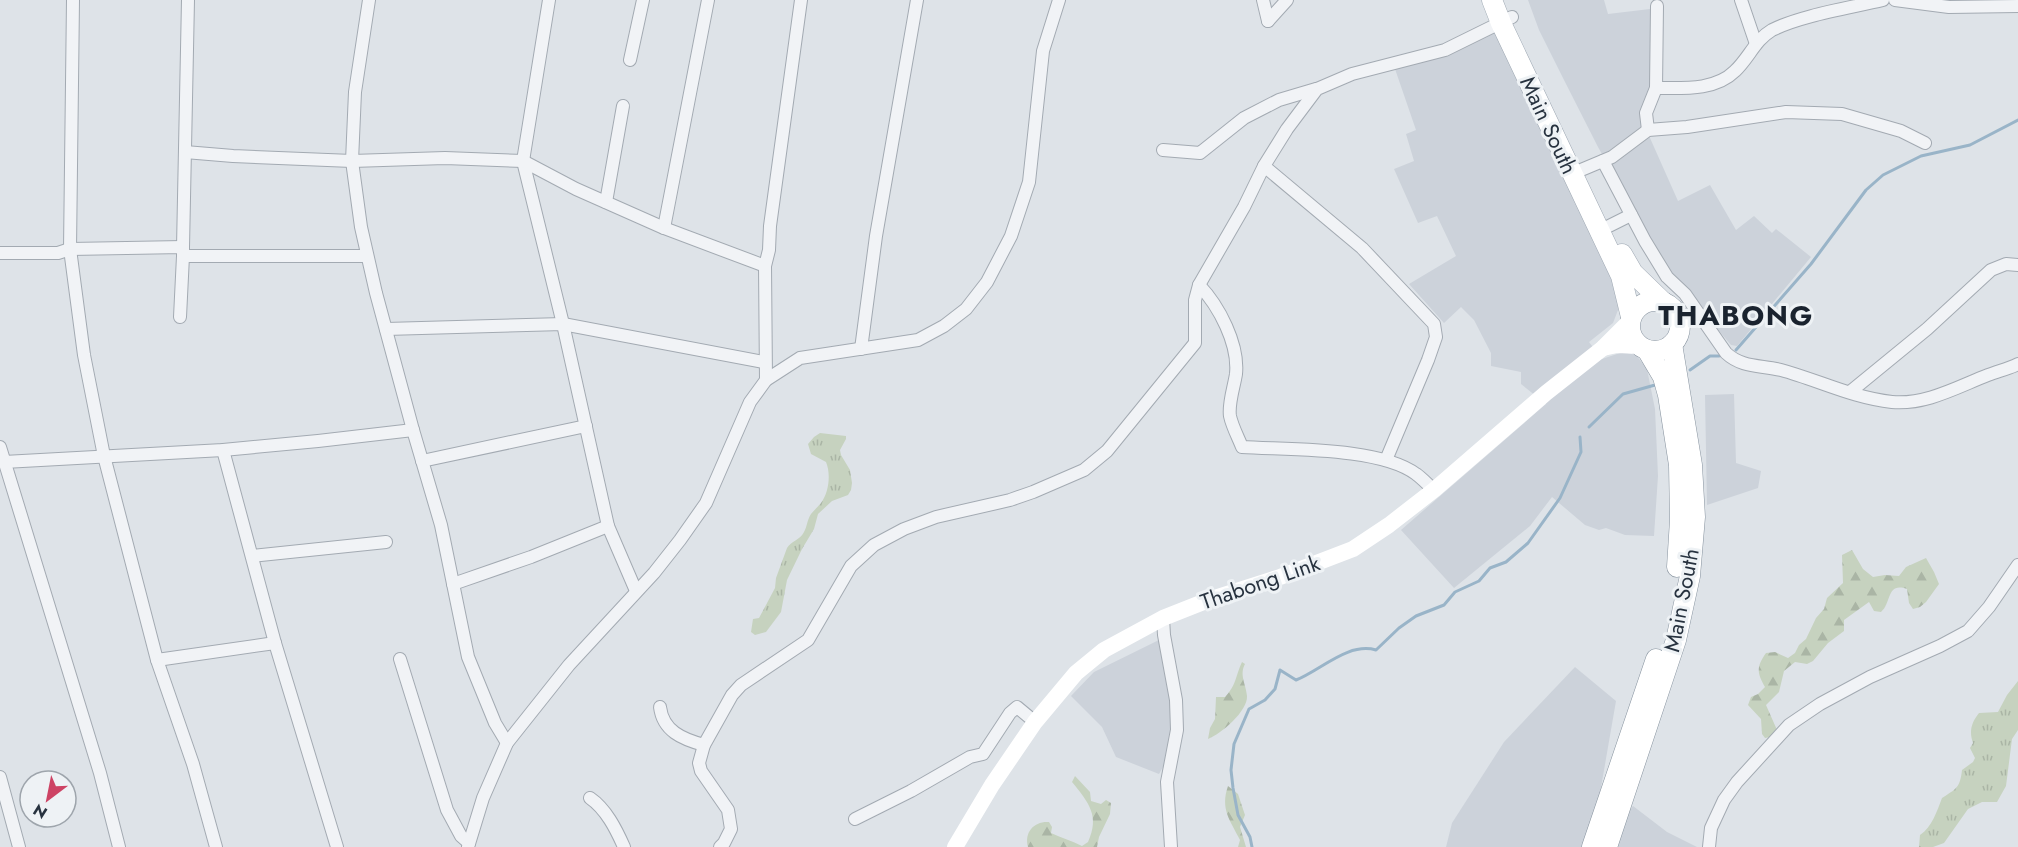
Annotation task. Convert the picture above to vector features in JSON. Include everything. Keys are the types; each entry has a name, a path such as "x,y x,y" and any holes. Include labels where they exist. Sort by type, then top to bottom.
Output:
{"main road":[{"name":"Main South","path":"1492,0 1507,13 1581,170 1633,273 1675,311 1680,324 1676,339 1672,344 1692,465 1695,517 1689,576 1676,640 1607,847"},
{"name":"Main South","path":"1507,13 1621,276 1631,335 1663,377 1679,465 1680,520 1677,575 1665,634 1592,847"},
{"path":"1630,319 1635,310 1648,301 1663,302"},
{"name":"Thabong Link","path":"955,847 992,785 1035,722 1076,673 1104,650 1163,618 1353,549 1434,490 1546,393 1603,348 1630,319"},
{"path":"1603,348 1617,345 1660,350 1672,344"}],"street":[{"path":"73,0 70,249 84,355 104,456 157,660 193,764 216,847"},
{"path":"180,317 188,0"},
{"path":"369,0 355,93 352,160 361,227 413,430 441,525 468,657 495,723 507,742"},
{"path":"549,0 523,161 563,324 608,526 636,591"},
{"path":"630,60 643,0"},
{"path":"664,228 708,0"},
{"path":"766,380 764,362 765,266 769,250 770,226 801,0"},
{"path":"861,349 876,236 917,0"},
{"path":"468,846 483,798 507,742 569,665 673,548 706,503 750,402 766,380 800,358 918,340 944,326 966,309 987,282 1011,236 1029,182 1043,51 1059,0"},
{"path":"1263,0 1268,21 1287,0"},
{"path":"1741,0 1756,44"},
{"path":"1656,88 1694,88 1716,83 1735,72 1756,44 1772,30 1798,21 1883,0"},
{"path":"1895,0 1949,7 2018,6"},
{"path":"1648,130 1646,113 1656,88 1657,6"},
{"path":"1163,150 1200,153 1244,118 1279,100 1352,74 1445,50 1507,13"},
{"path":"720,847 731,830 729,810 701,771 699,762 704,745 732,695 741,685 808,640 851,566 874,544 936,517 1010,500 1033,492 1084,470 1107,451 1195,343 1195,300 1199,285 1244,207 1264,166 1317,88"},
{"path":"606,201 623,106"},
{"path":"1581,170 1612,157 1648,130 1688,127 1786,112 1842,114 1901,131 1925,143"},
{"path":"185,152 352,160 445,158 523,161 576,189 664,228 765,266"},
{"path":"1603,161 1645,241 1667,277 1685,294 1726,353 1744,365 1781,370 1820,384 1893,402 1934,398 2018,364"},
{"path":"1264,166 1362,248 1434,324 1436,337 1431,352 1386,460"},
{"path":"1609,226 1631,215"},
{"path":"0,253 58,252 70,249 368,256"},
{"path":"1850,392 1927,329 1991,270 2006,264 2018,265"},
{"path":"1199,285 1207,293 1227,330 1236,356 1230,414 1242,447 1348,453 1386,460 1415,473 1434,490"},
{"path":"386,329 563,324 764,362"},
{"path":"422,461 586,426"},
{"path":"4,462 223,450 413,430"},
{"path":"0,447 100,773 119,847"},
{"path":"223,450 275,642 337,847"},
{"path":"453,584 531,557 608,526"},
{"path":"252,556 386,542"},
{"path":"1709,847 1711,828 1724,800 1737,782 1789,725 1820,704 1870,677 1968,631 1989,607 2018,565"},
{"path":"1163,618 1176,700 1177,730 1167,782 1171,847"},
{"path":"157,660 275,642"},
{"path":"400,659 447,810 460,836 468,846"},
{"path":"660,707 661,720 668,727 683,738 704,745"},
{"path":"855,819 911,791 970,757 982,754 1010,712 1017,707 1035,722"},
{"path":"0,777 19,847"},
{"path":"590,798 599,804 617,831 624,847"}],"shaded area":[{"path":"1528,0 1604,0 1608,14 1650,9 1650,89 1642,120 1678,201 1710,185 1736,230 1754,216 1772,233 1776,229 1811,257 1737,346 1731,345 1666,268 1598,147 1539,30"},
{"path":"1496,31 1618,293 1618,310 1613,323 1589,342 1602,359 1623,352 1636,355 1647,369 1655,409 1658,476 1654,536 1625,535 1606,528 1599,530 1585,525 1552,497 1530,526 1454,588 1401,530 1546,404 1521,384 1521,372 1491,366 1491,353 1474,320 1461,307 1444,323 1409,284 1456,256 1437,216 1418,223 1394,169 1414,161 1406,134 1416,130 1395,69 1448,53"},
{"path":"1734,394 1736,463 1761,471 1758,488 1707,505 1705,395"},
{"path":"1161,639 1172,697 1172,751 1159,774 1116,757 1102,727 1071,696 1094,672"},
{"path":"1575,667 1616,701 1599,799 1583,847 1446,847 1452,823 1504,742"},
{"path":"1633,806 1667,832 1697,847 1615,847 1626,815"}],"green space":[{"path":"820,433 846,436 840,450 850,470 851,490 848,495 832,501 818,514 814,529 787,580 781,612 766,632 755,635 751,632 753,619 759,618 775,588 776,578 787,548 802,535 810,516 826,494 828,467 826,462 811,454 808,444"},
{"path":"1852,550 1863,569 1873,577 1899,576 1906,567 1926,558 1939,584 1926,602 1913,609 1909,603 1907,589 1896,588 1892,591 1881,612 1874,611 1869,602 1844,620 1844,631 1828,643 1813,661 1807,664 1795,662 1784,671 1779,692 1766,705 1777,730 1770,737 1765,738 1762,734 1761,719 1748,705 1751,697 1765,687 1759,674 1760,662 1766,653 1775,652 1788,658 1795,653 1824,609 1827,598 1843,583 1842,555"},
{"path":"1242,662 1245,664 1243,676 1246,702 1233,721 1208,739 1215,719 1216,697 1225,697 1229,692"},
{"path":"2018,681 2018,730 2012,739 2006,786 1997,802 1982,802 1968,809 1944,843 1933,847 1919,847 1920,835 1931,823 1942,798 1957,787 1962,770 1975,758 1970,748 1973,743 1971,735 1976,717 1979,713 1998,712"},
{"path":"1075,776 1090,792 1091,801 1101,804 1106,800 1111,803 1110,814 1099,837 1097,847 1028,847 1027,837 1031,828 1044,822 1049,822 1052,827 1051,833 1082,846 1088,842 1093,817 1088,803 1072,782"},
{"path":"1228,786 1238,794 1245,815 1240,827 1246,847 1238,847 1240,840 1227,814 1225,801"}],"waterway":[{"path":"1736,350 1811,264 1866,190 1883,175 1921,156 1970,145 2018,120"},
{"path":"1690,370 1710,356 1719,356"},
{"path":"1589,427 1623,394 1655,385"},
{"path":"1252,847 1250,837 1238,815 1233,788 1231,770 1234,744 1249,709 1265,700 1275,689 1280,670 1296,680 1345,653 1355,650 1376,650 1399,628 1416,616 1444,605 1455,592 1479,581 1490,568 1506,562 1528,543 1560,498 1581,452 1580,437"}],"district":[{"name":"THABONG","path":"1736,315"}]}
